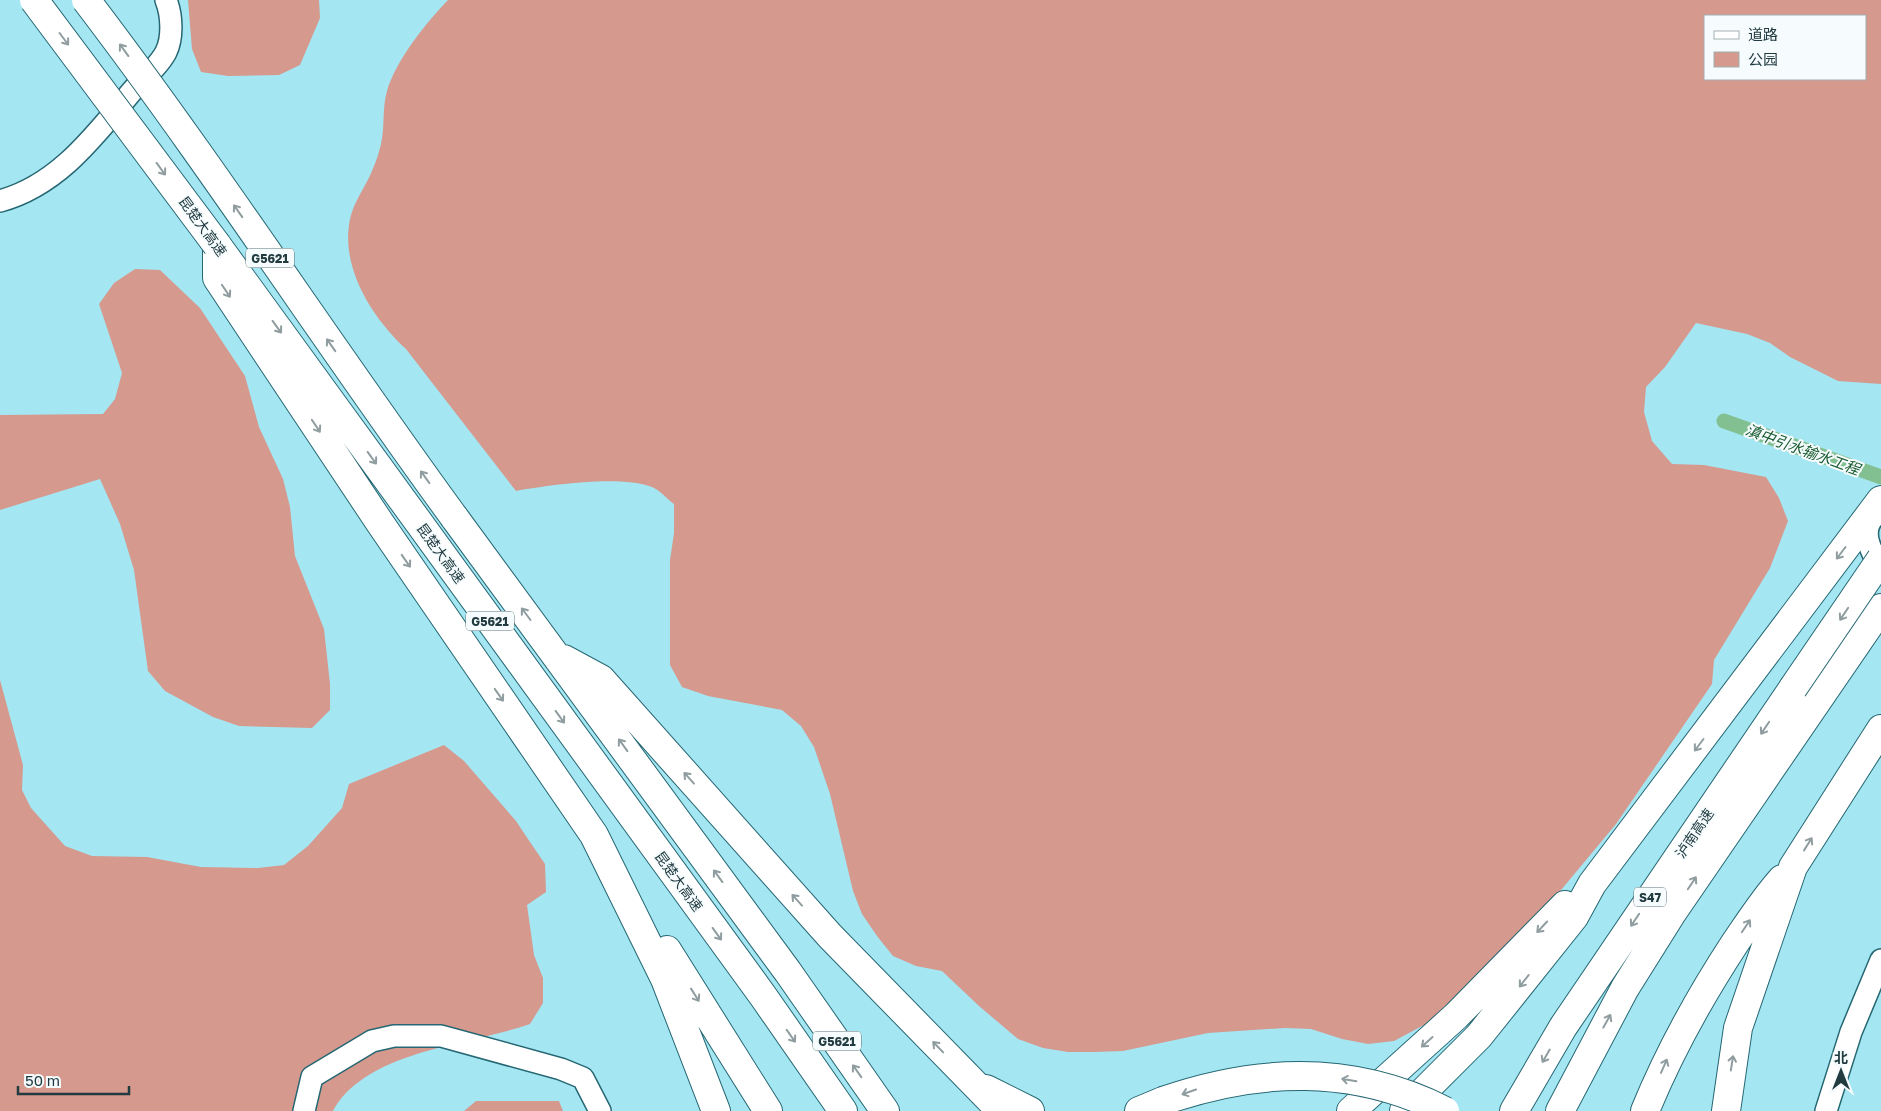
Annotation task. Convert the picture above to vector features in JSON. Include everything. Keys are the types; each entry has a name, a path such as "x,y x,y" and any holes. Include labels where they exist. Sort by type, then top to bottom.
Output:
{"highway":[{"name":"昆楚大高速","path":"34,0 217,245 763,996 843,1111"},
{"name":"G5621","path":"86,0 216,180 379,414 788,972 885,1111"},
{"path":"217,245 218,278 380,523 594,835 768,1111"},
{"path":"1404,1111 1479,1036 1574,917 1592,884 1881,500"},
{"name":"泸南高速","path":"1514,1111 1568,1020 1881,559"},
{"name":"泸南高速","path":"1560,1111 1625,988 1672,913 1881,608"},
{"path":"558,656 601,679 830,936 1001,1111"},
{"path":"1645,1111 1679,1033 1703,992 1767,896 1794,867 1881,729"},
{"path":"594,835 665,979 716,1111"},
{"path":"1726,1111 1738,1028 1794,867"},
{"path":"1351,1111 1481,992 1558,910 1592,884"},
{"path":"1139,1111 1163,1100 1223,1082 1294,1074 1361,1082 1394,1091 1445,1111"},
{"path":"972,1082 1030,1111"}],"street":[{"path":"0,201 16,197 47,179 76,156 166,52 171,30 169,7 166,0"},
{"path":"1881,512 1870,521 1867,533 1881,570"},
{"path":"1826,1111 1851,1032 1881,960"},
{"path":"304,1111 312,1077 372,1041 394,1036 441,1036 561,1069 583,1078 600,1111"}],"green space":[{"path":"188,0 319,0 320,18 300,65 279,75 228,76 201,72 192,49"},
{"path":"448,0 1881,0 1881,384 1838,381 1790,357 1770,343 1747,334 1696,323 1665,367 1646,387 1644,412 1652,441 1672,464 1704,465 1766,477 1779,498 1788,521 1770,568 1714,660 1712,684 1616,824 1456,1016 1439,1017 1394,1041 1368,1044 1342,1039 1311,1029 1285,1028 1208,1033 1123,1051 1068,1052 1043,1048 1018,1039 942,971 916,966 893,956 877,936 862,914 853,891 830,794 814,747 801,726 782,710 708,696 682,687 670,665 670,560 674,533 674,504 655,488 638,483 585,482 516,491 370,305 353,270 349,252 348,234 351,215 379,153 385,97 391,79 404,55 421,31"},
{"path":"135,269 160,270 200,308 245,376 259,427 283,479 290,507 295,556 324,629 330,684 330,710 312,728 239,726 213,717 165,691 148,671 134,570 120,524 100,479 0,510 0,415 103,414 115,399 122,373 99,304 114,283"},
{"path":"0,680 23,765 22,790 31,808 65,846 92,856 147,857 201,867 258,868 284,865 308,846 342,808 349,784 444,745 464,761 516,821 545,864 546,892 527,905 534,955 543,978 543,1003 530,1024 422,1052 394,1062 369,1075 349,1091 333,1111 0,1111"},
{"path":"476,1101 559,1101 563,1111 464,1111"}],"waterway":[{"name":"滇中引水输水工程","path":"1724,421 1881,477"}]}
